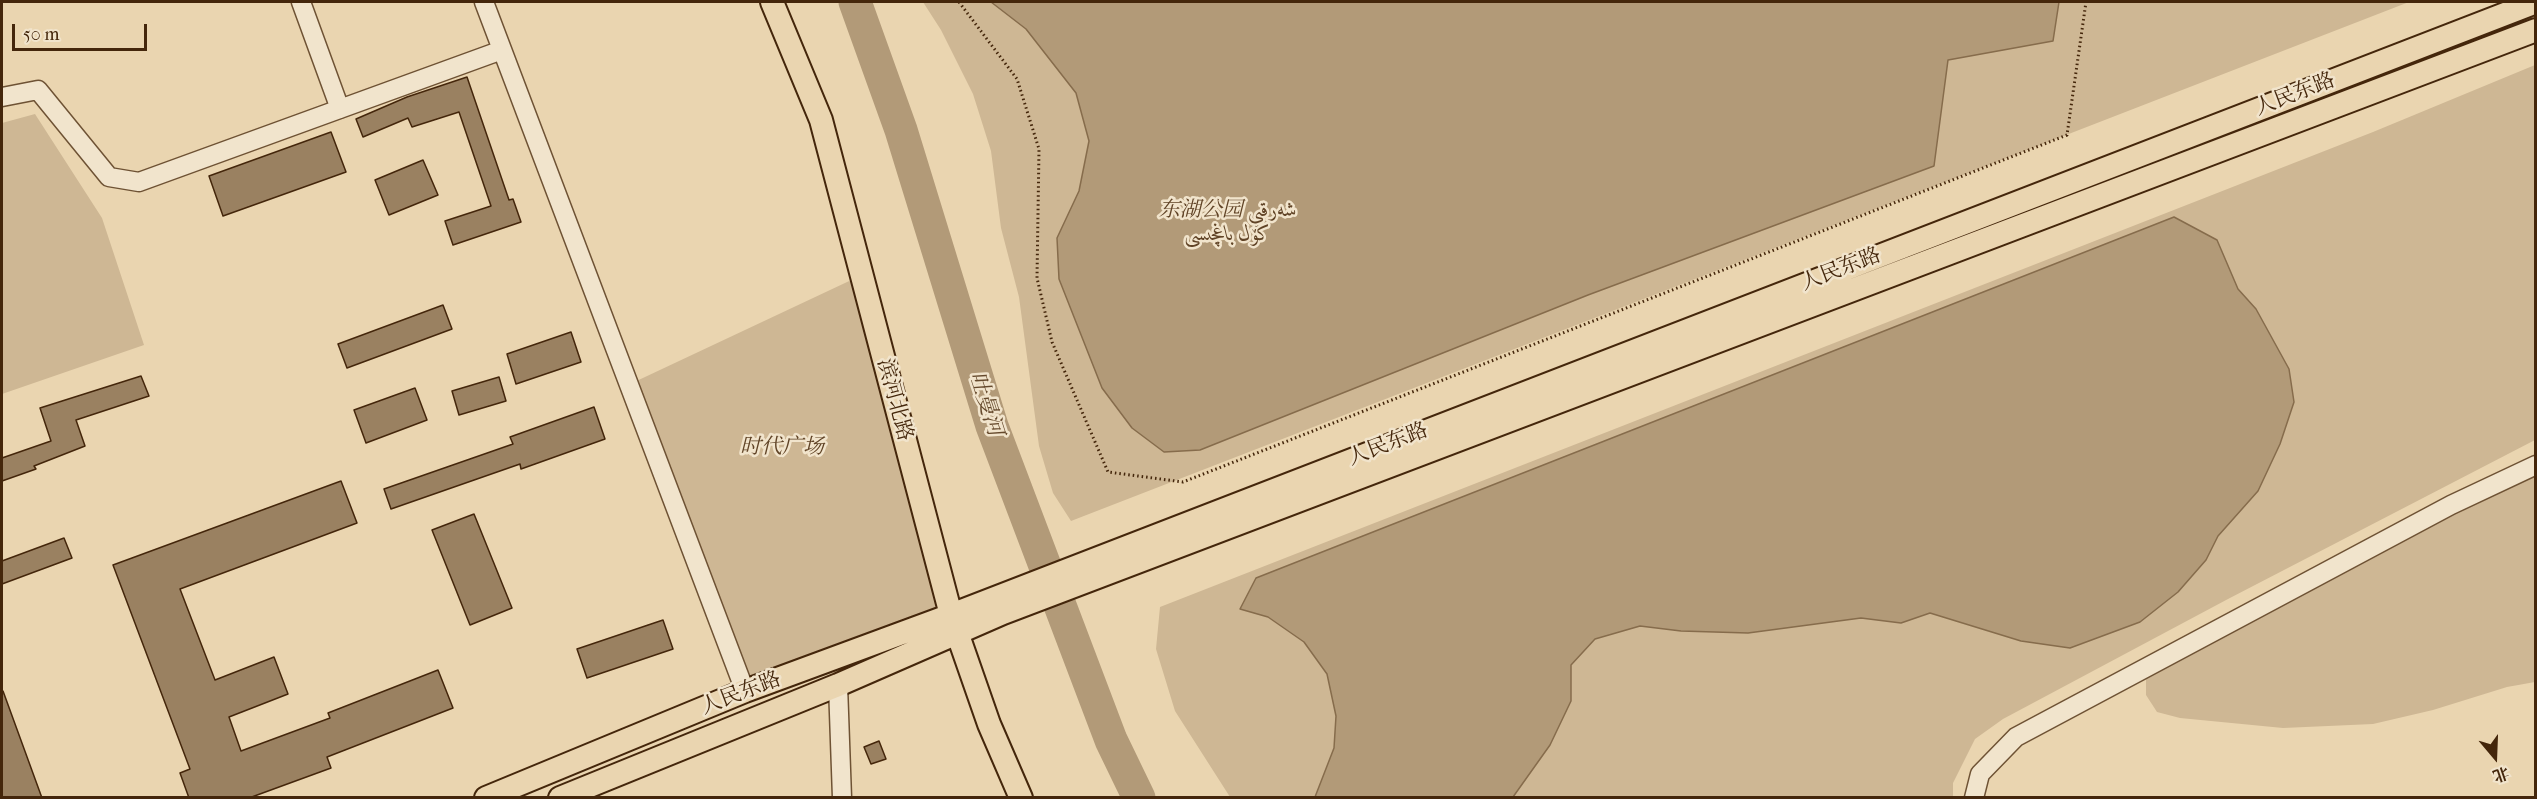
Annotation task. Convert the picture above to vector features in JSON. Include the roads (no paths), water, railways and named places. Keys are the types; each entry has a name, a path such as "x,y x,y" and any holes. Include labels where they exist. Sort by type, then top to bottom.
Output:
{"main road":[{"name":"滨河北路","path":"772,2 821,120 954,624 989,724 1021,798"},
{"name":"人民东路","path":"486,798 745,692 954,624 2535,2"},
{"name":"人民东路","path":"1153,546 2535,30"},
{"name":"人民东路","path":"560,798 838,684 954,624"}],"street":[{"path":"301,2 340,109"},
{"path":"484,2 745,692"},
{"path":"2,97 38,90 109,177 139,182 502,50"},
{"path":"1974,798 1980,774 2016,737 2451,504 2535,465"},
{"path":"838,684 842,798"}],"waterway":[{"name":"吐曼河","path":"855,2 901,130 992,426 1111,740 1139,798"}],"park label":[{"name":"东湖公园 شەرقىي كۆل باغچىسى","path":"1228,223"},
{"name":"时代广场","path":"782,448"}]}
